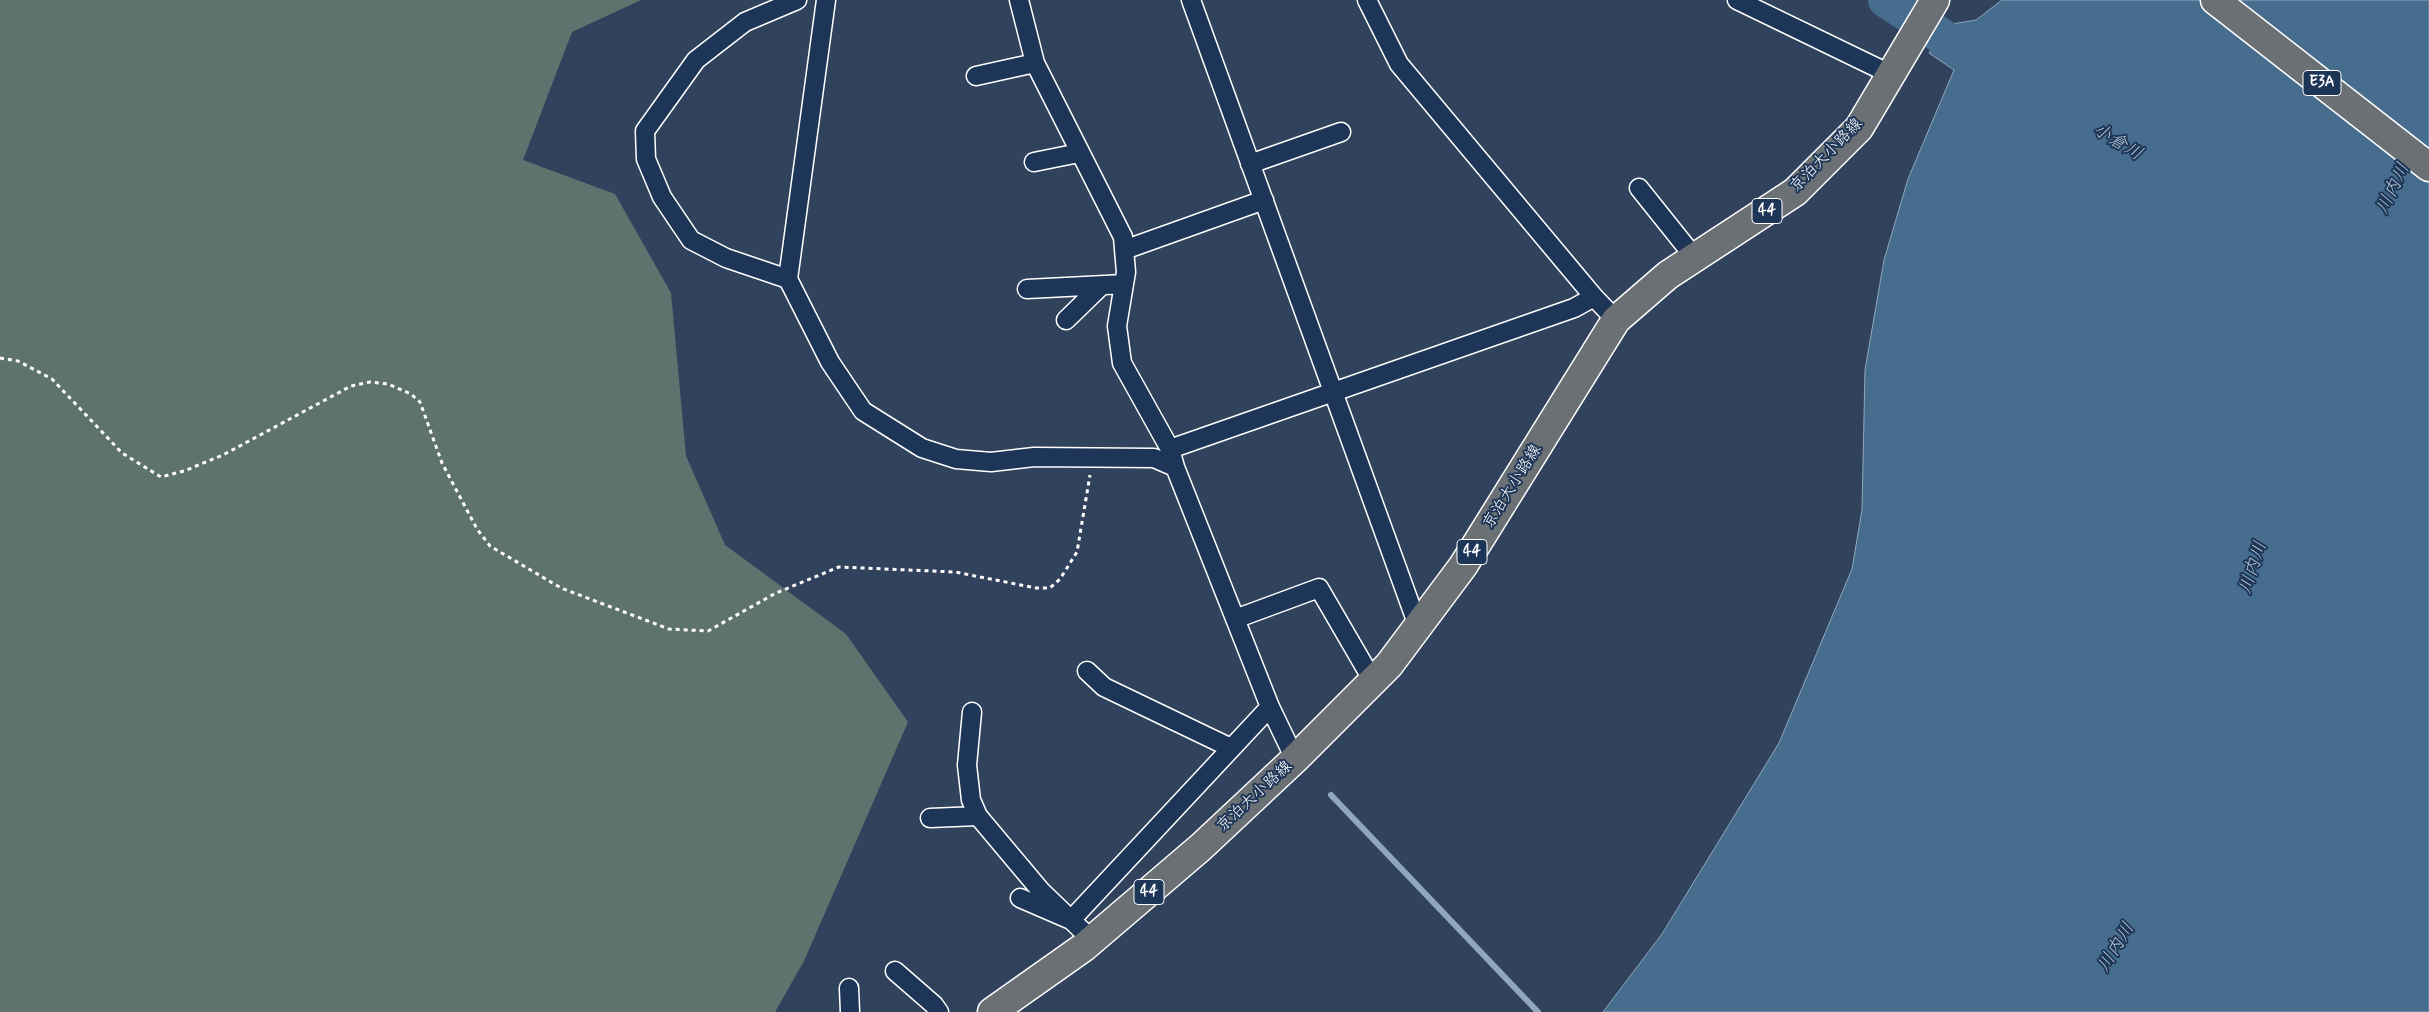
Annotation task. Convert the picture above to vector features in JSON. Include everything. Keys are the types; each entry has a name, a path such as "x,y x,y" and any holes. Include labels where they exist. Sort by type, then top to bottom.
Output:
{"main road":[{"name":"京泊大小路線","path":"992,1012 1092,940 1201,847 1296,759 1388,665 1463,566 1616,320 1668,275 1795,192 1859,128 1935,0"},
{"name":"E3A","path":"2215,0 2429,167"}],"street":[{"path":"788,279 726,258 691,240 662,197 649,167 646,159 645,131 696,60 745,22 797,0"},
{"path":"826,0 788,279 830,362 863,410 922,448 956,459 991,462 1034,457 1154,458 1175,467"},
{"path":"1019,0 1035,63 1079,153 1123,236 1126,272 1117,326 1122,363 1170,449 1175,467 1270,707 1296,759"},
{"path":"1191,0 1418,626"},
{"path":"1367,0 1399,64 1594,298 1616,320"},
{"path":"1737,0 1892,75"},
{"path":"976,76 1035,63"},
{"path":"1250,164 1341,132"},
{"path":"1034,162 1079,153"},
{"path":"1639,188 1694,258"},
{"path":"1124,250 1264,200"},
{"path":"1027,289 1124,284"},
{"path":"1066,320 1102,286"},
{"path":"1170,449 1574,308 1594,298"},
{"path":"1235,619 1319,588 1372,681"},
{"path":"1087,671 1104,687 1231,748"},
{"path":"1071,920 1270,707"},
{"path":"972,712 967,765 971,800 978,816 1041,891 1092,940"},
{"path":"930,818 978,816"},
{"path":"1020,898 1071,920"},
{"path":"895,970 934,1005 939,1012"},
{"path":"850,988 850,1012"}],"path":[{"path":"0,358 18,361 52,379 122,452 161,477 184,471 223,455 352,386 370,382 388,384 411,394 420,402 442,463 477,529 490,546 560,588 669,629 708,631 776,593 839,568 955,572 1036,588 1050,588 1060,579 1077,552 1093,458"}],"green space":[{"path":"0,0 641,0 572,32 523,160 615,194 671,293 686,456 725,545 846,634 908,722 804,961 775,1012 0,1012"}],"water":[{"name":"川内川","path":"2002,0 2429,0 2429,1012 1603,1012 1662,934 1779,743 1852,569 1862,510 1865,370 1884,260 1908,179 1954,70 1929,53 1952,24 1976,20"}],"waterway":[{"name":"小倉川","path":"1886,0 1984,64"},
{"path":"1331,795 1538,1012"}]}
